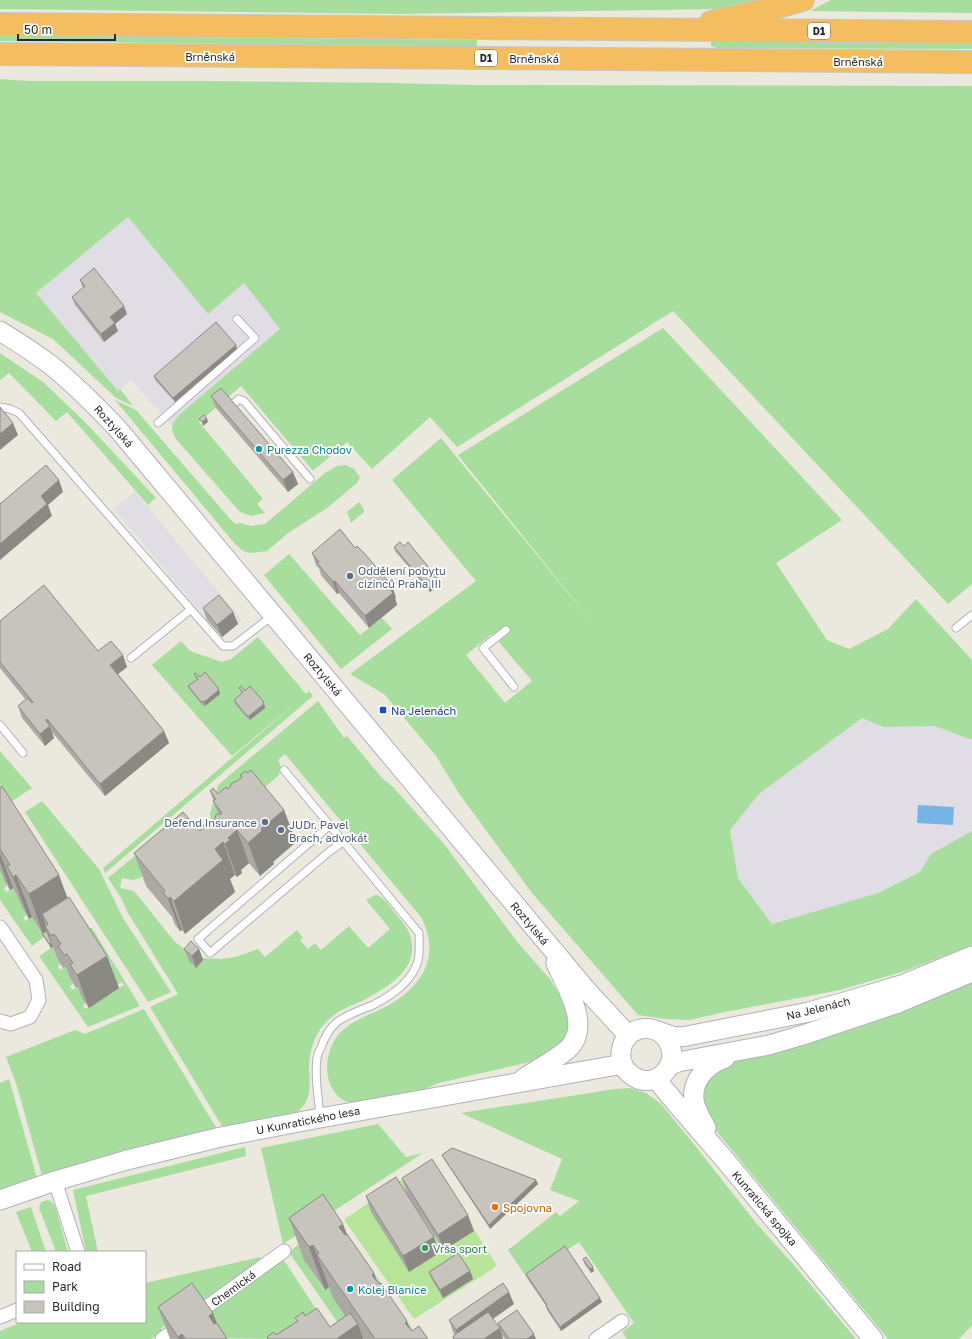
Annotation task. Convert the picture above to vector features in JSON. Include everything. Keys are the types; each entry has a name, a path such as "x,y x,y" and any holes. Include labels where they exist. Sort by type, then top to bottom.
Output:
{"highway":[{"path":"666,30 770,9 803,0"},
{"name":"D1","path":"0,24 972,32"},
{"name":"Brněnská","path":"0,54 972,62"}],"main road":[{"name":"Roztylská","path":"0,331 51,365 69,380 107,418 274,615 589,993 628,1035"},
{"path":"516,1083 569,1048 573,1043 577,1031 577,1011 545,940"},
{"name":"Na Jelenách","path":"628,1035 634,1031 650,1028 677,1037 687,1036 809,1012 904,984 972,956"},
{"name":"Na Jelenách","path":"623,1064 625,1070 632,1076 640,1080 649,1080 678,1062 768,1045 843,1023 898,1003 972,972"},
{"path":"658,1031 670,1042 672,1050 672,1059 663,1072"},
{"path":"623,1064 620,1053 622,1044 628,1035"},
{"path":"725,1160 700,1118 695,1105 694,1097 696,1083 705,1069 715,1062 768,1045"},
{"name":"U Kunratického lesa","path":"0,1200 55,1182 155,1153 221,1137 623,1064"},
{"name":"Kunratická spojka","path":"663,1072 660,1084 873,1339"}],"street":[{"path":"0,927 36,980 40,1000 30,1016 11,1024 0,1020"},
{"path":"55,1182 78,1251"},
{"name":"Chemická","path":"162,1339 284,1251"},
{"path":"0,1317 16,1310"},
{"path":"596,1339 622,1321"}],"lane":[{"path":"158,423 255,338 237,319"},
{"path":"231,406 239,399 244,401 310,479"},
{"path":"0,407 10,408 19,413 223,646 233,646 274,615"},
{"path":"131,658 190,610"},
{"path":"956,628 972,615"},
{"path":"506,630 483,648 514,687"},
{"path":"0,725 24,753"},
{"path":"284,770 418,933 418,961 411,975 401,986 387,997 373,1005 351,1014 338,1022 329,1030 324,1039 317,1058 316,1071 320,1118"},
{"path":"330,825 198,939 210,953 324,856 343,842"}],"shaded area":[{"path":"128,217 208,314 244,283 281,330 179,415 172,426 131,380 118,391 36,293"},
{"path":"135,492 242,620 222,637 114,509"},
{"path":"862,718 884,727 935,726 972,740 972,831 931,854 920,872 878,893 772,924 738,878 730,830 759,794"}],"green space":[{"path":"0,0 778,0 766,4 718,9 400,14 0,9"},
{"path":"831,0 972,0 972,13 810,11"},
{"path":"0,35 477,40 477,47 0,41"},
{"path":"711,41 972,42 972,49 717,48 711,46"},
{"path":"0,79 29,81 202,81 474,85 972,86 972,584 948,604 673,311 457,447 430,417 372,469 347,442 313,471 241,386 199,422 263,499 257,504 265,513 251,516 240,512 176,439 172,426 179,415 280,329 244,283 208,314 128,217 36,293 118,391 120,389 133,406 116,398 53,339 0,312"},
{"path":"663,328 842,520 776,563 827,640 849,649 888,629 916,599 972,660 972,740 935,726 884,727 862,718 759,794 730,830 738,878 772,924 878,893 920,872 931,854 972,831 972,945 905,971 840,990 690,1020 665,1019 638,1015 532,893 458,792 436,756 384,694 350,674 476,581 392,480 441,438 599,631 458,455","holes":["492,634 532,681 505,703 466,655"]},
{"path":"0,353 43,382 85,422 156,498 148,505 67,412 56,421 9,373 0,380"},
{"path":"115,400 136,410 236,524 240,523 251,526 265,524 325,473 337,466 346,465 354,469 360,477 357,483 327,508 288,533 267,551 251,553 243,551 235,544"},
{"path":"359,502 364,512 351,523 347,512"},
{"path":"289,554 360,635 382,618 392,629 341,669 264,575"},
{"path":"258,637 306,694 309,691 313,696 105,873 103,868 295,704 232,756 152,665 181,641 190,651 222,662 231,659","holes":["244,696 265,707 250,720 235,704"]},
{"path":"318,701 344,738 347,736 382,778 393,787 444,844 518,943 550,979 564,1003 568,1018 568,1029 563,1041 558,1047 538,1060 439,1083 412,1094 357,1104 340,1098 334,1091 327,1073 327,1064 332,1045 337,1037 343,1030 354,1022 389,1005 401,997 419,979 425,968 429,957 429,944 427,931 421,917 285,754 278,760 281,768 278,776 222,824 212,826 210,814 218,785"},
{"path":"0,751 32,788 0,809"},
{"path":"42,801 99,869 123,918 171,992 148,1002 25,812"},
{"path":"159,836 168,854 140,878 133,880 122,878 120,888 134,891 175,942 201,958 222,959 235,957 258,949 265,957 297,930 303,938 300,940 308,949 315,943 321,950 349,926 368,948 390,929 366,900 375,895 382,898 388,904 405,925 409,933 412,942 412,952 410,960 401,975 379,992 345,1008 332,1016 318,1032 312,1047 310,1058 310,1083 308,1095 303,1106 292,1116 223,1128 150,1007 178,994 108,878"},
{"path":"0,868 7,886 4,888 6,892 13,888 25,908 23,909 26,915 23,918 25,921 32,917 44,937 32,946 0,900"},
{"path":"82,928 92,928 140,1006 88,1027 39,956 53,947 61,964 58,966 60,970 66,967 73,984 70,986 72,990 79,986 85,996 86,1003 83,1005 85,1009 124,985 122,982 116,985 106,968 112,965 109,962 104,965"},
{"path":"972,982 972,1325 959,1339 888,1339 712,1126 701,1108 704,1082 728,1062 800,1045 860,1027"},
{"path":"144,1009 217,1129 42,1176 17,1086 6,1057 75,1030 85,1034"},
{"path":"9,1079 37,1178 0,1190 0,1083"},
{"path":"630,1088 646,1093 661,1104 756,1223 794,1265 856,1339 627,1339 622,1332 634,1323 579,1242 527,1278 508,1250 556,1212 560,1216 579,1201 550,1190 562,1159 461,1113 615,1089"},
{"path":"378,1124 406,1157 423,1153 283,1244 261,1148"},
{"path":"245,1147 246,1156 86,1196 98,1251 86,1251 73,1190"},
{"name":"Vrša sport","path":"430,1160 496,1264 491,1270 414,1319 345,1219"},
{"path":"48,1200 55,1206 68,1251 56,1251 39,1208 41,1202"},
{"path":"31,1207 46,1251 32,1251 16,1212"},
{"path":"337,1219 419,1339 305,1261 324,1290 329,1287 335,1296 333,1298 359,1336 349,1339 291,1255 291,1251 295,1247"},
{"path":"260,1257 263,1260 186,1316 183,1313 161,1328 163,1331 151,1339 0,1339 0,1331 20,1323 146,1323 146,1283"},
{"path":"282,1260 285,1262 324,1321 295,1339 171,1338"}],"water":[{"path":"918,805 954,807 953,825 917,823"}],"building":[{"path":"94,268 124,306 110,317 115,323 101,334 72,297 85,286 80,280"},
{"path":"216,322 236,345 173,398 154,376"},
{"name":"Purezza Chodov","path":"221,388 293,472 283,480 211,396"},
{"path":"0,407 13,423 0,434"},
{"path":"204,415 207,418 202,422 199,419"},
{"path":"46,465 59,480 41,496 47,504 0,544 0,504"},
{"path":"340,529 355,548 357,546 365,554 392,586 389,588 393,593 365,616 335,581 333,582 317,563 319,562 312,553"},
{"path":"400,542 404,546 408,542 439,580 428,588 394,547"},
{"path":"44,585 98,651 111,641 123,655 110,665 164,731 100,784 47,719 46,721 50,726 40,734 18,706 27,698 32,703 33,702 0,662 0,621"},
{"path":"219,595 233,612 217,625 203,608"},
{"path":"205,672 219,690 204,702 201,702 188,686 198,679 194,674 196,673 200,677"},
{"path":"241,686 245,691 250,686 264,704 249,716 246,715 234,700 243,692 239,688"},
{"path":"251,770 284,810 261,829 262,831 248,843 237,830 228,838 230,840 225,844 223,842 215,849 223,860 174,901 170,897 168,899 163,892 165,891 134,853 183,812 200,831 202,829 200,828 204,825 206,827 216,817 215,816 222,813 213,801 216,799 210,791 213,788 218,794 226,787 228,789 231,786 230,785 242,777 240,775 245,771 247,773"},
{"path":"2,786 59,875 29,894 16,875 13,877 7,866 10,865 0,849 0,788"},
{"path":"69,897 107,956 77,975 70,965 73,963 67,954 64,955 58,946 61,944 54,934 51,936 45,926 48,924 42,914"},
{"path":"47,931 51,943 49,944 42,933"},
{"path":"191,941 199,949 192,956 184,949"},
{"name":"Spojovna","path":"452,1148 536,1180 489,1225 442,1155"},
{"path":"432,1159 468,1215 438,1235 402,1178"},
{"path":"396,1177 434,1237 403,1256 366,1196"},
{"path":"323,1194 343,1224 339,1227 345,1235 347,1234 374,1273 372,1275 379,1284 381,1283 407,1321 405,1323 412,1331 419,1326 428,1339 375,1339 317,1255 319,1253 313,1245 309,1247 289,1218"},
{"path":"565,1246 600,1298 560,1327 526,1274"},
{"path":"458,1253 470,1271 440,1290 429,1272"},
{"path":"586,1257 593,1267 590,1269 583,1259"},
{"path":"192,1283 213,1313 209,1316 214,1324 217,1323 227,1339 186,1339 182,1334 178,1337 158,1307"},
{"path":"503,1283 509,1292 456,1330 449,1320"},
{"path":"317,1308 330,1327 350,1313 358,1324 338,1339 268,1339 267,1337 274,1332 276,1335 298,1321 295,1318 303,1312 305,1316"},
{"path":"517,1310 534,1334 527,1339 509,1339 498,1323"},
{"path":"488,1312 500,1328 484,1339 454,1339 453,1336"}],"place":[{"name":"Purezza Chodov","path":"259,449"},
{"name":"Oddělení pobytu cizinců Praha III","path":"350,576"},
{"name":"Na Jelenách","path":"383,710"},
{"name":"Defend Insurance","path":"265,822"},
{"name":"JUDr. Pavel Brach, advokát","path":"281,830"},
{"name":"Spojovna","path":"495,1207"},
{"name":"Vrša sport","path":"425,1248"},
{"name":"Kolej Blanice","path":"350,1289"}]}
